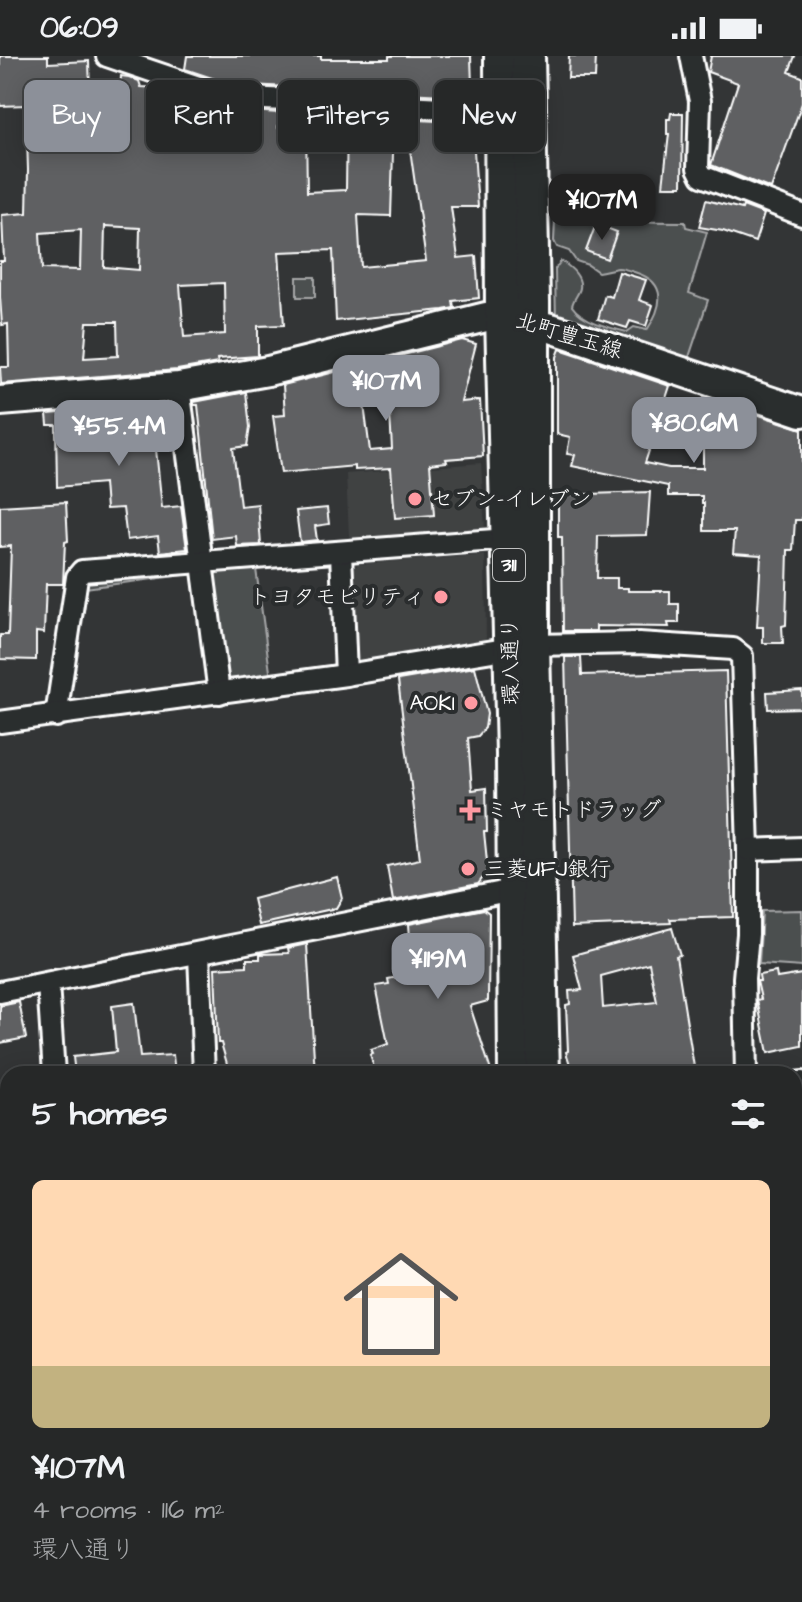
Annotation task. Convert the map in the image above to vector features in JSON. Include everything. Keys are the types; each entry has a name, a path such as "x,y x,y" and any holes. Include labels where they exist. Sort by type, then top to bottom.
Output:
{"main road":[{"name":"環八通り","path":"501,56 501,80"},
{"name":"環八通り","path":"515,1066 513,890 522,646 508,539 528,56"},
{"name":"環八通り","path":"504,152 518,319 522,646 543,1066"},
{"name":"北町豊玉線","path":"0,401 179,387 268,371 486,317 518,319 802,412"}],"street":[{"path":"107,56 228,97 434,108"},
{"path":"691,56 700,101 698,168 702,176 801,213"},
{"path":"179,387 219,693"},
{"path":"56,716 79,573 508,539"},
{"path":"341,553 346,675"},
{"path":"0,722 346,675 522,646 639,643 733,649 742,656 748,850 748,934 744,978 746,1066"},
{"path":"748,850 802,848"},
{"path":"0,992 513,890"},
{"path":"199,954 204,1066"},
{"path":"48,983 53,1066"}],"shaded area":[{"path":"555,221 685,222 686,227 707,232 689,293 708,300 687,363 556,323 555,269 561,261 579,279 579,290 572,306 582,316 605,326 627,332 634,327 647,330 659,304 659,296 658,289 647,277 618,268 598,272 576,261 569,251 557,247 554,241"},
{"path":"297,277 315,277 315,297 297,297"},
{"path":"481,463 485,532 357,541 349,535 346,474"},
{"path":"485,555 486,644 362,663 355,659 351,571 358,564"},
{"path":"256,569 271,679 230,683 224,677 212,578 219,570"},
{"path":"188,571 191,574 85,588 90,579"},
{"path":"802,910 802,967 759,964 762,911"}],"building":[{"path":"0,56 48,56 48,63 89,61 90,80 24,80 24,105 0,106"},
{"path":"187,56 389,59 389,56 471,56 472,80 434,80 434,94 418,94 418,80 278,80 278,86 262,86 262,80 218,80 185,69"},
{"path":"569,56 596,56 595,78 568,78"},
{"path":"711,56 795,56 789,72 802,77 802,103 771,189 711,165 738,83 708,72"},
{"path":"121,76 129,77 146,87 146,152 262,152 262,112 278,113 278,152 306,152 307,192 346,190 347,152 393,152 391,216 358,215 361,267 426,261 410,152 418,152 418,120 434,121 434,152 474,152 478,207 451,207 458,258 476,256 479,298 453,301 454,308 443,310 336,321 333,250 279,252 284,325 258,326 258,356 217,359 218,363 177,370 1,384 0,367 9,367 8,324 2,325 0,297 0,261 4,261 2,215 27,213 27,152 130,152 130,80 121,80","holes":["105,226 140,228 139,270 104,267","81,230 80,270 42,269 40,233","224,283 225,334 184,337 180,285","87,322 117,322 118,356 84,358"]},
{"path":"671,113 683,113 682,186 663,186 669,134 667,119 670,119"},
{"path":"706,200 742,209 743,206 764,214 755,242 699,227"},
{"path":"596,224 617,232 607,259 586,251"},
{"path":"619,272 646,280 639,300 653,305 646,326 630,321 627,328 598,319 605,295 612,297"},
{"path":"462,340 476,344 461,402 480,400 483,456 446,459 447,462 430,464 434,515 395,518 391,468 355,470 355,466 281,473 273,416 285,415 283,385 359,366 370,451 392,449 387,359"},
{"path":"560,349 670,386 645,463 669,468 703,468 703,411 707,398 802,429 802,520 795,520 793,550 788,550 783,643 763,643 763,627 757,627 761,555 733,553 735,531 704,531 702,496 668,496 668,486 572,466 575,455 567,454 570,437 557,434 557,357"},
{"path":"246,392 250,427 247,446 233,448 240,506 258,504 261,545 237,546 236,536 212,539 198,405 194,402"},
{"path":"168,405 169,408 152,410 162,508 181,506 187,549 160,552 158,536 127,540 123,508 106,509 104,483 57,487 56,425 48,425 47,414"},
{"path":"650,492 647,535 598,536 597,578 617,578 617,588 628,588 628,591 670,591 670,604 679,604 679,623 668,623 669,627 596,626 596,631 563,631 562,537 558,537 558,495"},
{"path":"66,502 68,541 65,542 63,584 46,584 44,633 36,632 36,660 0,659 0,635 8,635 11,546 0,547 0,506"},
{"path":"327,508 329,524 315,526 317,540 300,542 296,511"},
{"path":"565,657 581,657 582,675 726,671 733,917 572,927"},
{"path":"475,667 487,714 485,728 478,736 468,738 472,790 486,788 487,832 484,832 488,871 478,884 393,901 387,866 420,859 398,680"},
{"path":"802,690 802,708 768,709 767,692"},
{"path":"337,877 342,898 336,908 259,925 253,899"},
{"path":"484,909 489,913 488,1001 470,1006 489,1066 373,1066 371,1050 388,1044 376,986 389,984 388,979 417,973 415,938 410,938 409,924"},
{"path":"672,928 680,955 676,956 694,1066 570,1066 566,1052 566,1005 570,1004 569,991 582,990 573,955","holes":["649,963 657,1002 603,1008 601,976"]},
{"path":"307,944 315,1066 228,1066 221,1043 218,1043 215,968 247,966 247,959 260,959 260,954 289,953 288,948"},
{"path":"776,972 777,978 802,974 802,1046 768,1053 757,1000 761,999 757,981 760,981 759,975"},
{"path":"19,1002 26,1038 0,1043 0,1006"},
{"path":"134,1003 140,1057 173,1055 174,1066 74,1066 73,1057 116,1052 112,1006"}],"place":[{"name":"セブン-イレブン","path":"415,499"},
{"name":"トヨタモビリティ","path":"441,597"},
{"name":"AOKI","path":"471,703"},
{"name":"ミヤモトドラッグ","path":"470,810"},
{"name":"三菱UFJ銀行","path":"468,869"}]}
